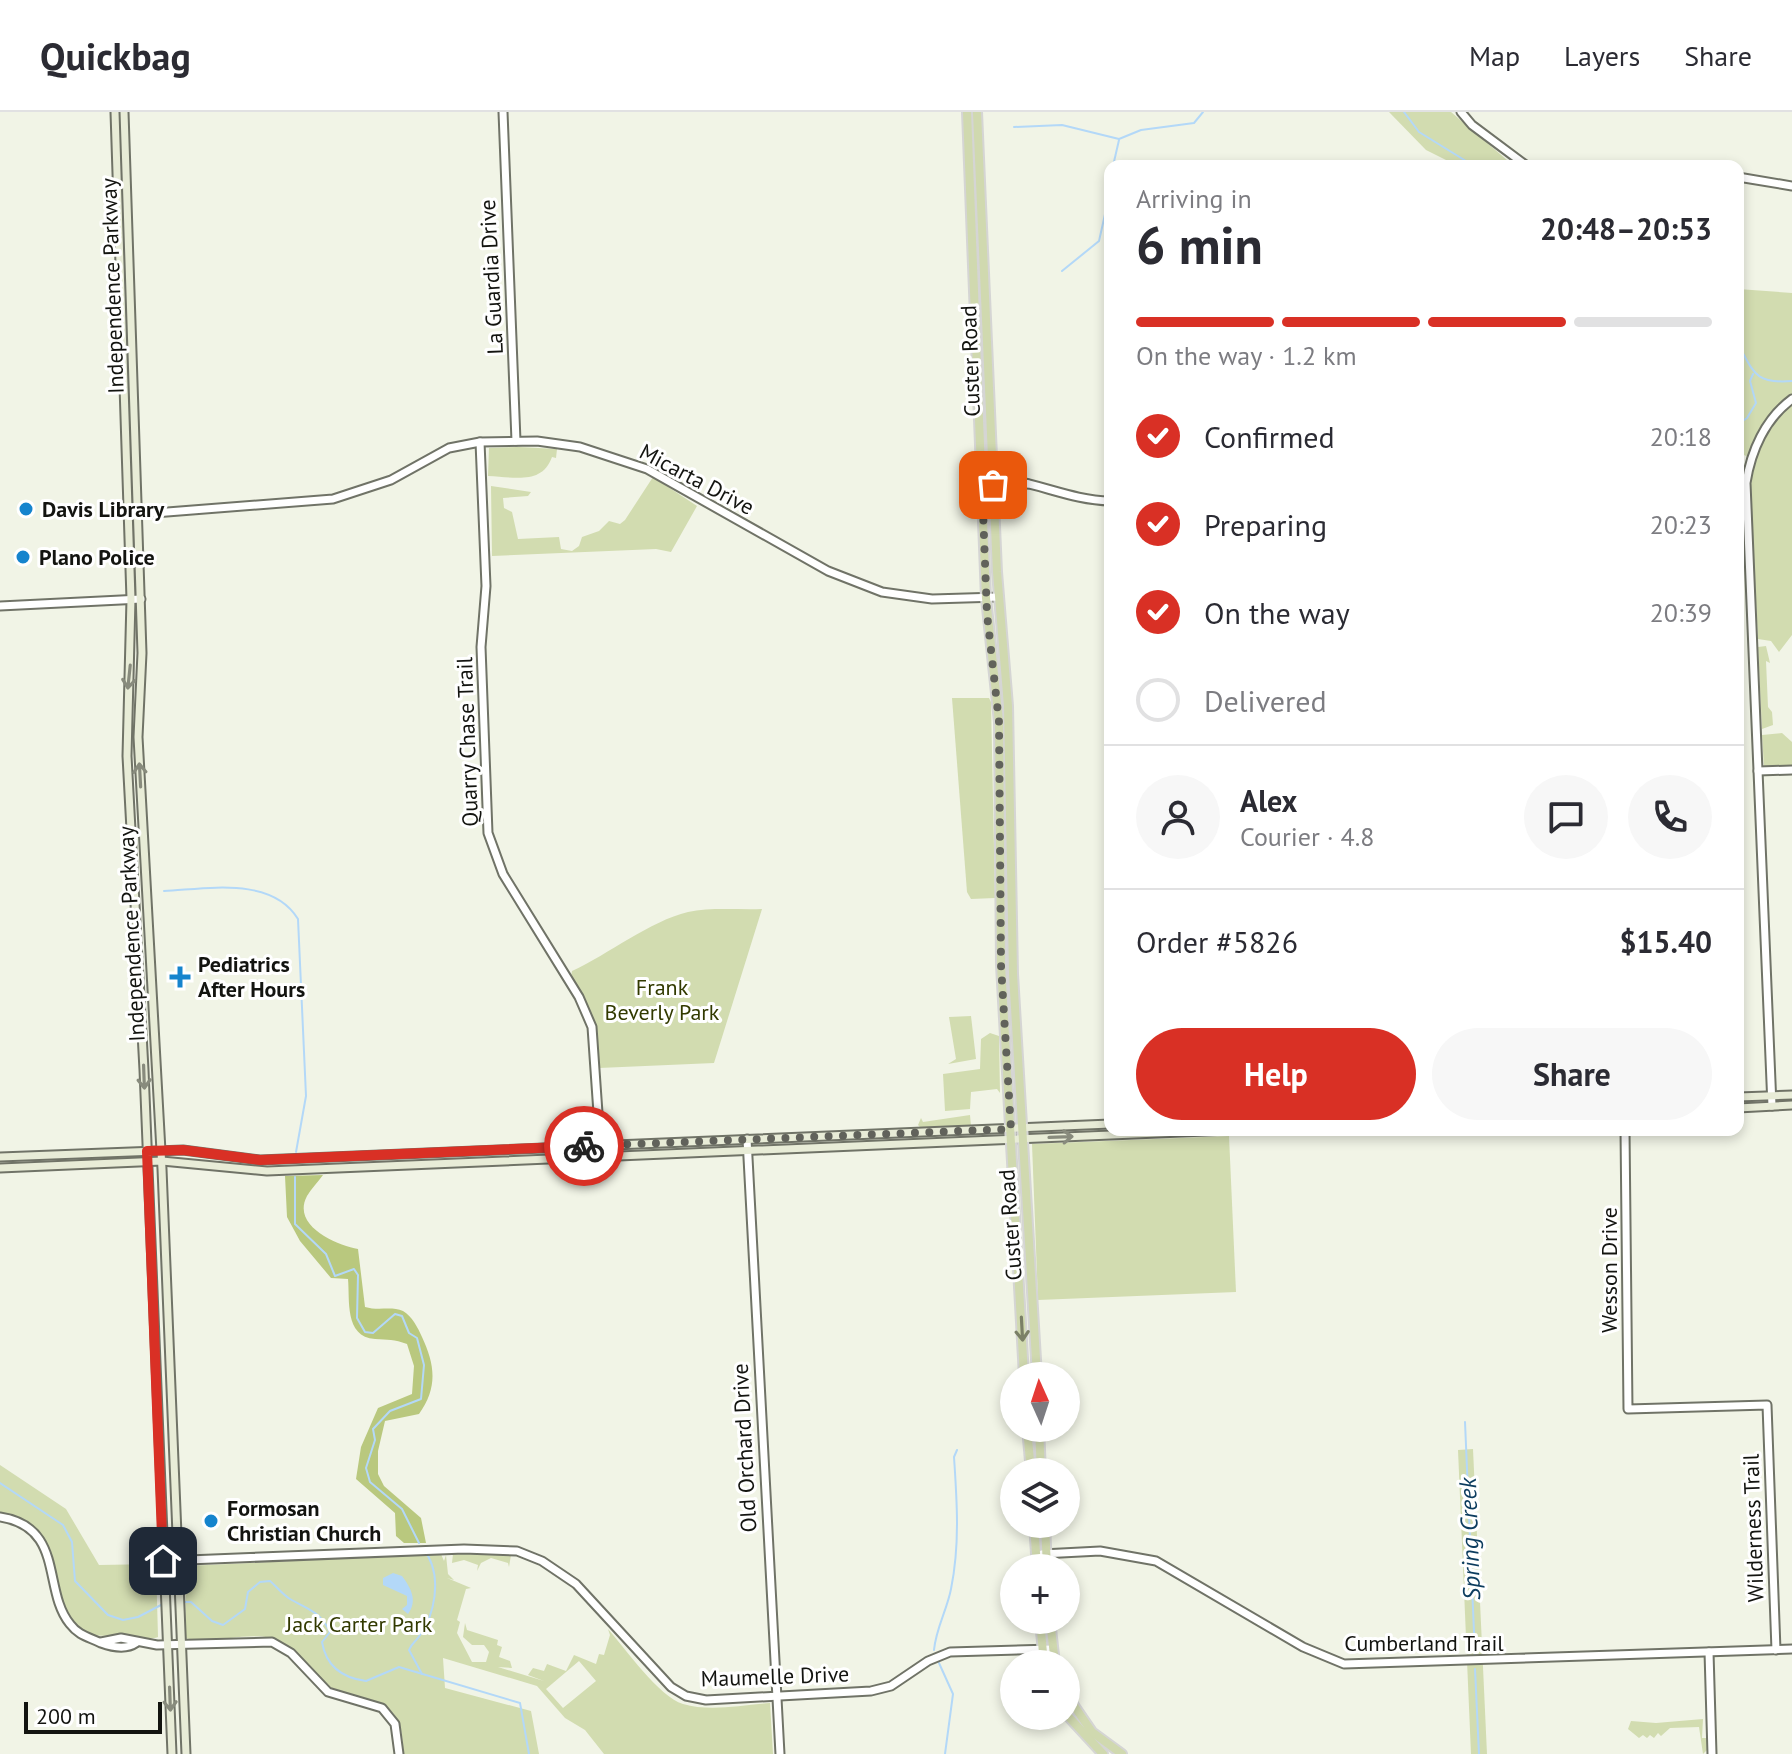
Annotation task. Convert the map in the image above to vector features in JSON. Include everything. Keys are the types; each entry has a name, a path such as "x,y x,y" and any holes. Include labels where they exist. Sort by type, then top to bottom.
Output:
{"main road":[{"name":"Independence Parkway","path":"115,112 131,512 141,599 138,737 162,1161 186,1754"},
{"name":"Independence Parkway","path":"124,112 131,512 127,756 141,1006 172,1754"},
{"name":"Custer Road","path":"967,112 986,598 999,722 1005,1028 1011,1129 1017,1139 1027,1217 1036,1362"},
{"name":"Custer Road","path":"977,112 999,597 1008,706 1022,1128 1017,1139 1016,1218 1023,1362"},
{"path":"141,1006 152,1005"},
{"path":"1005,1028 1017,1027"},
{"path":"1744,1097 1792,1095"},
{"path":"1744,1108 1792,1105"},
{"path":"1100,1124 1100,1136"},
{"path":"0,1157 161,1150 199,1151 237,1159 1104,1124"},
{"path":"914,1132 915,1144"},
{"path":"0,1168 162,1161 236,1170 1104,1136"},
{"path":"56,1166 79,1160 83,1153"},
{"path":"24,1156 25,1167"},
{"path":"236,1170 237,1159"},
{"path":"1016,1218 1027,1217"},
{"path":"151,1242 165,1242"},
{"path":"1045,1538 1046,1554"},
{"path":"1041,1634 1042,1650"},
{"path":"1051,1634 1052,1649"},
{"path":"1080,1715 1089,1728 1122,1754"},
{"path":"1081,1734 1089,1728"},
{"path":"1078,1730 1103,1754"}],"street":[{"name":"La Guardia Drive","path":"503,112 516,441"},
{"path":"1461,112 1472,125 1519,160"},
{"path":"1744,178 1792,186"},
{"path":"1772,1106 1746,483 1752,456 1778,410 1792,399"},
{"name":"Micarta Drive","path":"131,512 306,504 333,499 391,480 434,454 480,442 516,441 580,447 637,465 672,481 828,571 882,592 932,599 999,597"},
{"name":"Quarry Chase Trail","path":"480,442 486,586 481,647 488,833 503,874 586,1011 596,1045 601,1156"},
{"path":"982,482 1034,484 1080,500 1104,501"},
{"path":"0,606 141,599"},
{"path":"1758,771 1792,770"},
{"name":"Wesson Drive","path":"1625,1136 1628,1409 1767,1405"},
{"name":"Old Orchard Drive","path":"747,1139 780,1754"},
{"name":"Wilderness Trail","path":"1767,1405 1776,1650"},
{"path":"0,1517 24,1525 38,1539 55,1576 65,1617 77,1632 101,1642 121,1638 132,1639 136,1643 168,1645 272,1642 291,1653 328,1692 347,1699 369,1701 389,1714 398,1731 399,1754"},
{"name":"Maumelle Drive","path":"163,1561 455,1549 517,1551 542,1561 576,1584 678,1692 706,1700 880,1689 950,1652 1000,1651"},
{"name":"Cumberland Trail","path":"1046,1554 1110,1552 1156,1561 1303,1647 1344,1664 1792,1649"},
{"name":"Maumelle Drive","path":"1042,1650 1052,1649"},
{"path":"1709,1652 1712,1754"}],"green space":[{"path":"1389,112 1451,112 1507,160 1446,160 1426,150"},
{"path":"1744,289 1792,293 1792,635 1779,652 1771,641 1758,639 1750,492 1754,460 1744,455"},
{"path":"489,448 557,449 556,458 552,457 542,472 534,476 488,476"},
{"path":"653,477 697,506 671,552 656,549 492,556 491,486 531,492 528,496 503,498 504,508 512,512 518,539 559,537 561,549 572,551 579,546 582,537 599,531 609,521 620,524 625,520"},
{"path":"1766,646 1770,663 1766,661 1768,707 1772,712 1773,725 1762,729 1758,647"},
{"path":"952,698 989,698 991,702 995,898 971,899 967,892"},
{"path":"1782,733 1792,742 1792,766 1764,767 1762,735"},
{"name":"Frank Beverly Park","path":"762,909 714,1063 599,1068 593,1017 571,977 572,971 674,916 706,910"},
{"path":"971,1016 976,1059 948,1064 956,1059 949,1017"},
{"path":"990,1033 999,1036 1000,1093 997,1089 971,1092 970,1109 945,1111 943,1074 980,1069 981,1039"},
{"path":"970,1115 971,1126 921,1128 918,1125 921,1118 923,1122"},
{"path":"1229,1136 1236,1292 1038,1300 1032,1144"},
{"path":"323,1175 307,1196 305,1216 328,1238 358,1249 365,1307 406,1313 419,1330 430,1357 432,1385 425,1404 419,1414 385,1421 378,1451 378,1474 384,1486 421,1518 426,1543 404,1543 396,1536 395,1513 356,1479 361,1447 378,1408 412,1394 414,1366 407,1344 365,1337 358,1332 349,1306 348,1279 331,1278 300,1241 287,1217 285,1176"},
{"path":"1473,1449 1487,1754 1471,1754 1458,1450"},
{"path":"0,1465 66,1509 99,1565 156,1564 158,1637 94,1635 72,1621 64,1606 49,1551 40,1535 24,1522 0,1513"},
{"name":"Jack Carter Park","path":"441,1554 444,1561 446,1555 448,1574 454,1580 447,1578 471,1588 466,1589 457,1620 460,1622 457,1633 472,1662 486,1662 489,1652 484,1645 472,1645 463,1637 465,1623 467,1630 498,1640 497,1645 502,1647 499,1657 510,1661 512,1668 498,1667 544,1681 528,1675 533,1668 544,1671 547,1664 566,1671 574,1655 596,1664 599,1654 604,1655 610,1635 608,1629 653,1682 674,1700 715,1708 770,1703 773,1754 604,1754 585,1730 565,1718 537,1686 443,1658 445,1688 531,1711 539,1754 403,1754 400,1727 393,1713 379,1702 332,1689 281,1642 250,1636 206,1640 185,1638 186,1566","holes":["579,1661 596,1681 563,1708 546,1689"]},
{"path":"453,1554 511,1555 509,1567 508,1563 491,1558 481,1563 477,1571 478,1565 464,1560 452,1563"},
{"path":"1703,1719 1702,1738 1707,1738 1707,1750 1703,1754 1699,1727 1670,1728 1654,1738 1643,1735 1639,1738 1628,1729 1631,1721 1656,1723"}],"water":[{"path":"393,1573 402,1576 410,1590 413,1604 408,1614 402,1609 407,1605 407,1596 383,1585 383,1578"}],"waterway":[{"path":"1014,127 1062,125 1119,139 1141,130 1194,123 1203,112"},
{"path":"1404,112 1419,132 1464,160"},
{"path":"1114,160 1119,140"},
{"path":"1062,271 1099,241 1104,219"},
{"path":"1744,355 1752,369 1763,378 1792,381"},
{"path":"1744,420 1756,403 1750,381 1753,374"},
{"path":"164,891 218,888 256,891 287,905 298,919 306,1096 296,1152"},
{"path":"295,1177 295,1224 326,1254 335,1276 354,1269 358,1275 357,1318 365,1332 373,1333 395,1314 402,1316 409,1333 417,1338 424,1365 421,1399 390,1411 373,1429 375,1440 366,1468 370,1482 402,1509 419,1543"},
{"name":"Spring Creek","path":"1465,1422 1475,1655"},
{"name":"Spring Creek","path":"934,1650 949,1597 956,1556 954,1457 957,1450"},
{"name":"Spring Creek","path":"0,1483 63,1525 72,1542 75,1581 108,1615 123,1620 138,1617 163,1604"},
{"path":"422,1674 409,1650 425,1627 433,1607 434,1575 428,1556"},
{"name":"Spring Creek","path":"182,1602 191,1602 212,1621 223,1625 245,1609 248,1592 260,1582 270,1581 287,1597 322,1619 330,1632 322,1642 327,1658 343,1674 366,1681 399,1667 520,1703 529,1754"},
{"name":"Spring Creek","path":"939,1663 953,1694 945,1754"},
{"name":"Spring Creek","path":"1475,1669 1479,1754"}],"way so far":[{"path":"584,1146 1011,1129 1001,965 999,722 987,614 982,485 993,485"}],"place":[{"name":"Davis Library","path":"26,509"},
{"name":"Plano Police","path":"23,557"},
{"name":"Pediatrics After Hours","path":"180,977"},
{"name":"Formosan Christian Church","path":"211,1521"}],"route":[{"path":"163,1561 147,1151 183,1150 260,1160 584,1146"}]}
